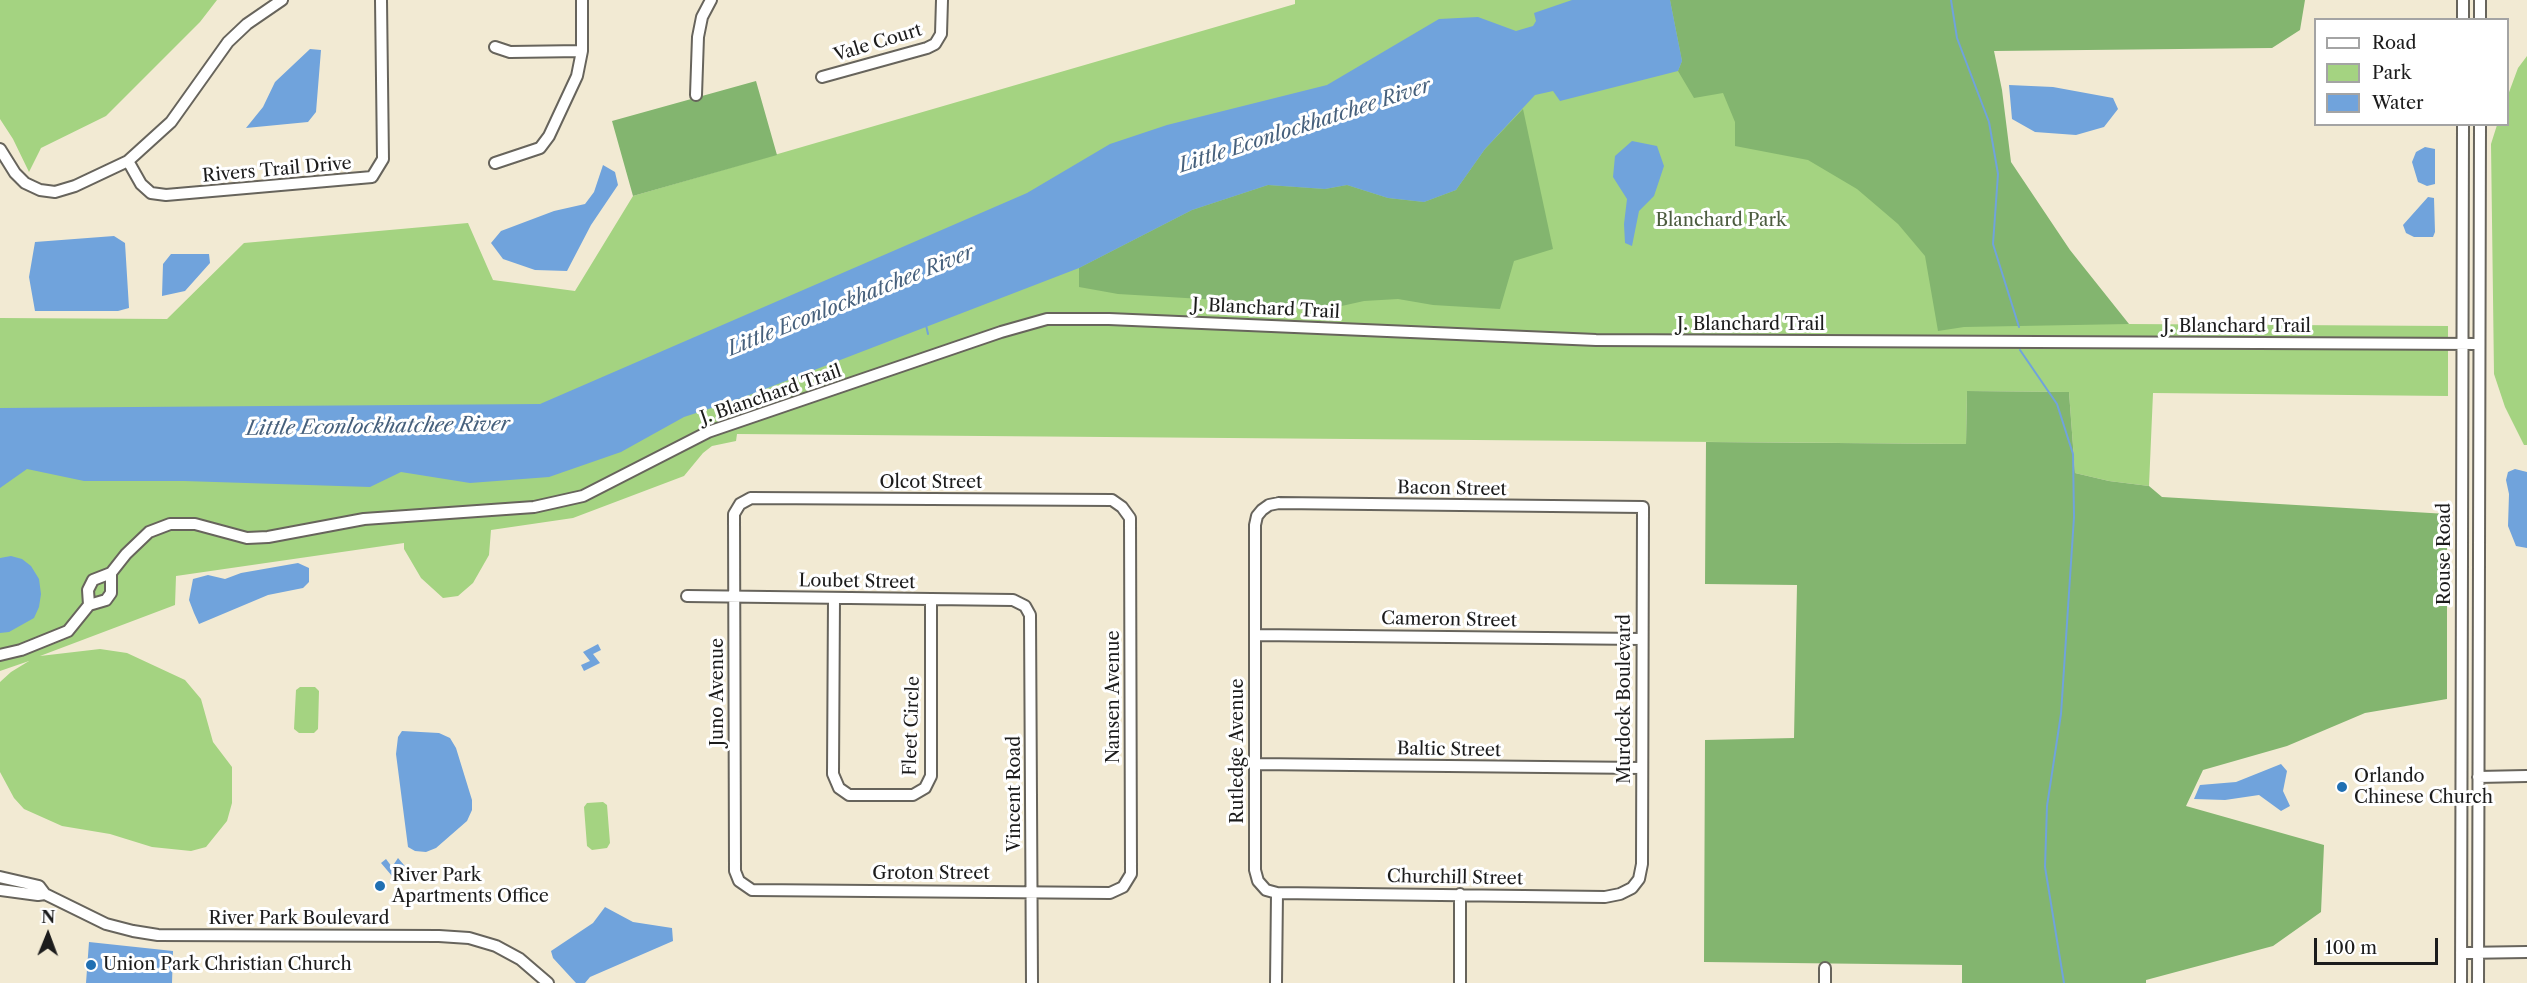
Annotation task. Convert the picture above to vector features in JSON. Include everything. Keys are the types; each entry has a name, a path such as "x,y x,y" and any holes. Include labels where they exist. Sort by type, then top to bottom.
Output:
{"street":[{"path":"0,149 15,173 26,183 40,190 55,192 75,186 128,161 171,123 228,42 247,24 282,0"},
{"name":"Rivers Trail Drive","path":"128,161 141,184 151,193 166,195 372,177 382,159 381,0"},
{"path":"495,163 540,148 549,136 577,76 582,51 582,0"},
{"path":"696,95 698,38 702,17 711,0"},
{"name":"Vale Court","path":"822,77 927,48 934,44 940,34 942,0"},
{"path":"2463,0 2463,18"},
{"path":"2480,0 2480,18"},
{"path":"495,47 510,52 582,51"},
{"name":"Rouse Road","path":"2461,983 2463,126"},
{"name":"Rouse Road","path":"2478,983 2480,126"},
{"name":"J. Blanchard Trail","path":"89,605 89,585 97,577 111,573 148,531 170,524 195,524 247,538 268,537 364,519 534,507 583,496 708,432 1037,321 1109,319 1596,340 2480,344"},
{"name":"Olcot Street","path":"740,504 752,498 1112,500 1122,507"},
{"name":"Bacon Street","path":"1262,510 1279,503 1643,507"},
{"name":"Juno Avenue","path":"740,504 734,514 735,871 740,881"},
{"name":"Nansen Avenue","path":"1122,507 1130,518 1131,862 1131,873 1123,887"},
{"name":"Murdock Boulevard","path":"1632,888 1639,879 1642,864 1643,507"},
{"name":"Rutledge Avenue","path":"1262,510 1257,516 1255,525 1255,870 1258,881 1266,890 1277,893"},
{"name":"J. Blanchard Trail","path":"0,655 21,650 68,631 89,605 106,600 111,594 113,585 111,573"},
{"name":"Loubet Street","path":"687,596 1013,600 1024,606"},
{"name":"Fleet Circle","path":"834,598 833,774 839,788 849,795 913,795 926,788 931,776 931,599"},
{"name":"Vincent Road","path":"1024,606 1030,615 1032,983"},
{"name":"Cameron Street","path":"1255,635 1642,639"},
{"name":"Baltic Street","path":"1255,764 1641,768"},
{"path":"2478,777 2527,776"},
{"name":"River Park Boulevard","path":"0,877 39,886 45,894 106,924 158,935 469,938 496,946 520,958 548,983"},
{"name":"Groton Street","path":"740,881 752,890 1110,893 1123,887"},
{"name":"Churchill Street","path":"1277,893 1605,897 1620,894 1632,888"},
{"name":"River Park Boulevard","path":"0,890 45,894"},
{"path":"1276,983 1277,893"},
{"path":"1460,894 1460,983"},
{"path":"2461,953 2527,952"},
{"path":"1825,968 1825,983"}],"green space":[{"path":"0,0 217,0 200,22 106,116 41,148 29,172 13,139 0,119"},
{"name":"Blanchard Park","path":"1295,0 1974,0 1969,323 2448,326 2448,396 2153,393 2149,486 2109,481 2075,473 2069,392 1967,391 1966,444 737,434 736,441 712,446 703,453 684,476 573,518 491,530 489,555 473,583 458,596 443,598 421,578 404,549 404,543 176,576 175,605 40,656 100,649 127,653 185,680 201,699 213,742 232,767 232,803 227,821 206,847 191,851 152,847 110,834 62,826 24,809 14,798 0,772 0,682 29,661 0,671 0,318 167,319 244,243 468,223 493,280 575,291 633,196 1295,4"},
{"path":"1670,0 2305,0 2300,30 2272,48 1994,51 2002,90 2011,162 2070,250 2129,324 1964,327 1938,331 1925,256 1898,224 1857,189 1808,160 1735,146 1735,122 1723,93 1694,98 1678,71 1682,61"},
{"path":"2527,56 2527,445 2524,445 2505,407 2494,374 2491,144 2497,126 2509,126 2509,92 2518,68"},
{"path":"756,81 777,155 633,196 612,121"},
{"path":"1523,109 1553,249 1514,261 1500,309 1433,305 1398,299 1364,301 1337,307 1118,294 1079,287 1079,268 1192,210 1268,185 1325,189 1347,185 1388,198 1424,202 1456,190 1485,149"},
{"path":"1967,391 2069,392 2075,473 2109,481 2149,486 2162,497 2447,514 2447,699 2365,713 2287,746 2203,770 2186,806 2324,845 2321,912 2273,946 2146,980 2146,983 1962,983 1962,965 1704,962 1705,740 1794,738 1797,585 1705,584 1706,442 1966,444"},
{"path":"300,687 315,687 319,691 318,729 314,733 299,733 294,729 296,690"},
{"path":"603,802 607,805 610,843 607,848 592,850 587,846 584,807 587,803"}],"water":[{"name":"Little Econlockhatchee River","path":"1572,0 1670,0 1682,61 1678,71 1560,101 1553,91 1535,95 1485,149 1456,190 1424,202 1388,198 1347,185 1325,189 1268,185 1192,210 1079,268 739,399 684,417 621,452 549,477 470,483 401,472 370,487 184,481 84,481 27,469 0,488 0,408 540,404 1027,193 1110,144 1167,125 1327,85 1439,19 1478,17 1516,31 1533,26 1536,21 1534,13"},
{"path":"310,49 321,50 316,112 308,122 246,128 263,107 275,82"},
{"path":"2009,85 2053,87 2113,98 2118,109 2104,127 2076,135 2035,132 2012,119"},
{"path":"1632,141 1657,146 1664,166 1654,196 1639,211 1632,246 1625,243 1624,224 1627,199 1613,177 1615,156"},
{"path":"2425,147 2435,149 2435,184 2427,186 2418,182 2412,162 2416,152"},
{"path":"603,165 615,172 618,185 591,225 567,271 535,270 503,259 491,243 501,231 554,211 585,204 594,192"},
{"path":"2428,197 2434,198 2435,232 2433,237 2414,237 2406,233 2403,225"},
{"path":"114,236 125,243 129,308 118,311 35,311 29,277 35,242"},
{"path":"171,254 209,254 210,263 185,291 162,296 163,264"},
{"path":"2515,469 2527,472 2527,548 2516,546 2508,526 2509,494 2506,480 2508,472"},
{"path":"11,556 22,559 31,566 39,579 41,594 34,618 9,632 0,633 0,558"},
{"path":"298,563 309,568 309,582 303,588 268,595 199,624 189,600 193,579 208,575 225,579 241,573"},
{"path":"598,644 601,650 593,654 600,663 584,671 581,665 590,661 583,652"},
{"path":"402,731 439,733 450,738 456,748 472,800 472,810 467,821 436,848 426,852 415,851 408,847 396,754 398,737"},
{"path":"2281,764 2287,771 2283,791 2290,806 2281,811 2259,795 2225,800 2194,799 2200,785 2236,782"},
{"path":"398,858 409,871 405,875 399,868 392,876 381,863 386,859 392,867"},
{"path":"605,907 633,922 672,928 673,941 590,977 585,983 576,983 553,958 551,951 593,923"},
{"path":"89,942 173,951 172,983 86,983"}],"waterway":[{"path":"1951,0 1957,38 1989,122 1998,174 1993,244 2019,327"},
{"path":"926,325 928,334"},
{"path":"2020,350 2057,404 2073,454 2074,517 2061,714 2047,806 2045,867 2064,983"}],"place":[{"name":"Orlando Chinese Church","path":"2342,787"},
{"name":"River Park Apartments Office","path":"380,886"},
{"name":"Union Park Christian Church","path":"91,965"}]}
